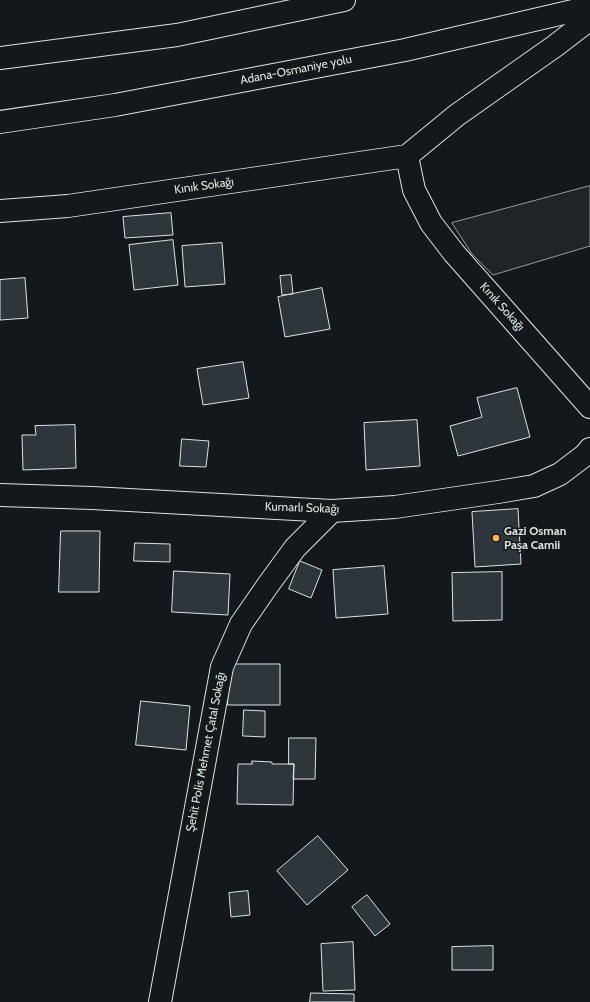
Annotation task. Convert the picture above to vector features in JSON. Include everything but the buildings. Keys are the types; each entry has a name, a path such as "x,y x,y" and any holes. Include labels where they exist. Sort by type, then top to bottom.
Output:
{"main road":[{"path":"0,58 177,34 344,0"},
{"name":"Adana-Osmaniye yolu","path":"0,122 115,105 404,50 590,7"},
{"path":"407,156 457,115 556,46 590,19"},
{"name":"Kınık Sokağı","path":"0,211 68,206 407,156 414,190 431,223 454,253 590,407"},
{"name":"Kumarlı Sokağı","path":"0,495 92,498 332,511 395,507 534,486 560,474 585,455 590,449"},
{"name":"Şehit Polis Mehmet Çatal Sokağı","path":"160,1002 222,668 241,624 268,584 295,548 332,511"}],"shaded area":[{"path":"590,186 590,246 493,275 472,254 452,223"}],"place":[{"name":"Gazi Osman Paşa Camii","path":"496,538"}]}
